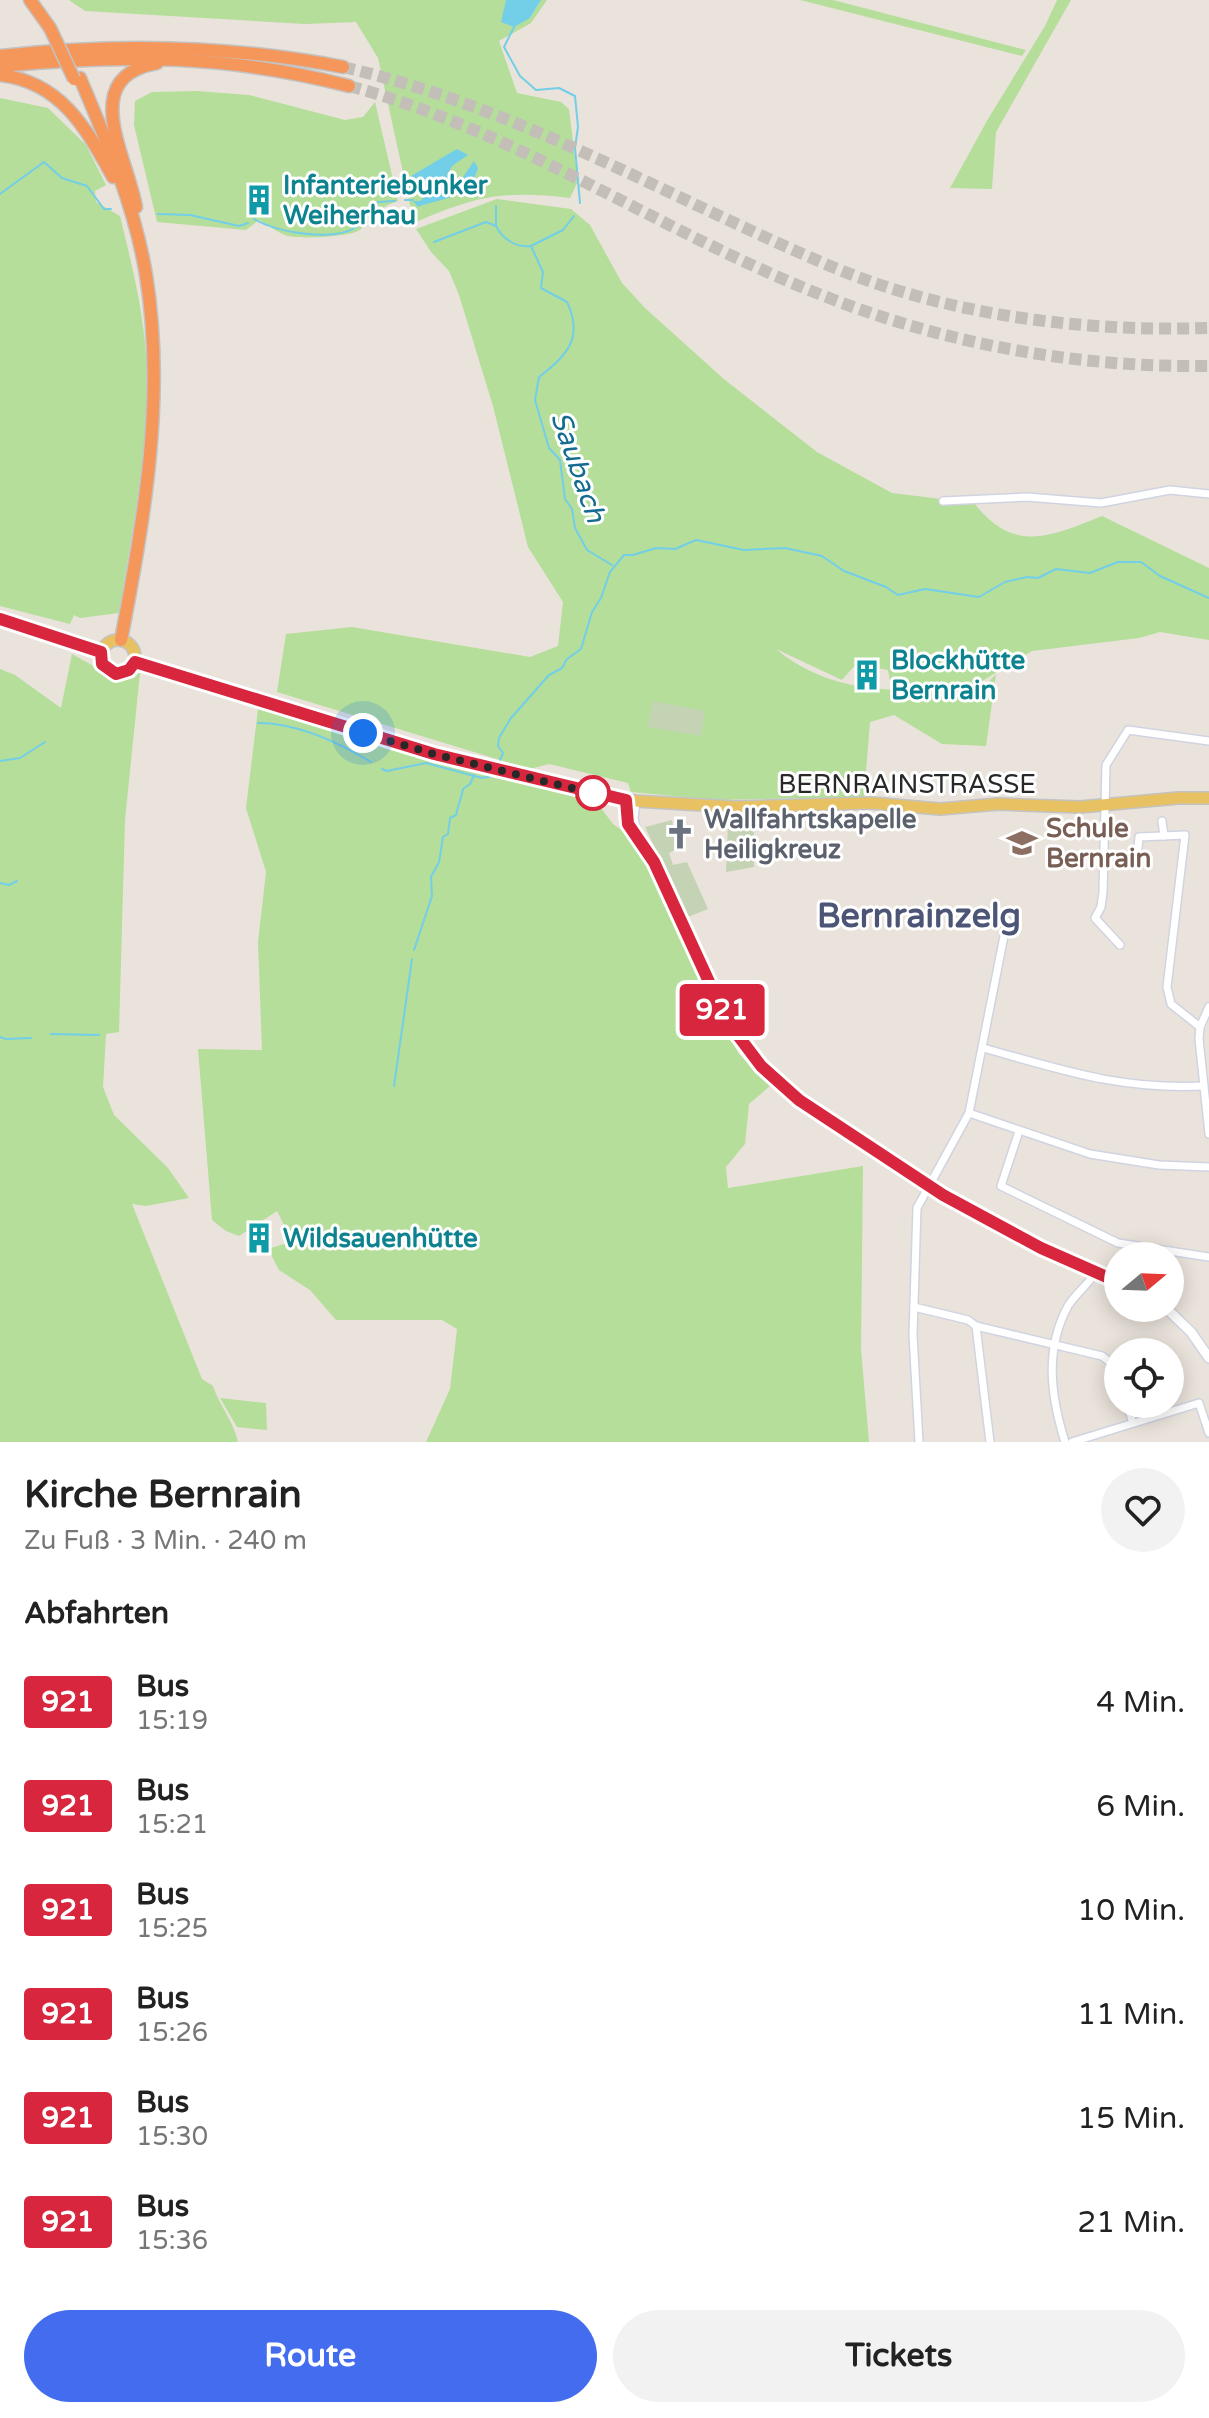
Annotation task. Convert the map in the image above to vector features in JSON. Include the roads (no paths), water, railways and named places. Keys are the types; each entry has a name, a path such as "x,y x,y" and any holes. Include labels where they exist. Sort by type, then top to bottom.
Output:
{"highway":[{"path":"30,0 54,27"},
{"path":"38,0 54,27 120,178 146,273"},
{"path":"0,54 187,48 265,54 343,67"},
{"path":"0,66 92,58 185,58 268,67 349,86"},
{"path":"121,640 152,442 154,396 146,273 133,192 115,128 112,101 120,82 134,69 185,58"},
{"path":"0,75 33,83 61,99 84,126 114,181"},
{"path":"77,79 133,243 151,326"}],"main road":[{"path":"0,619 101,652"},
{"path":"121,640 131,645 135,662 129,670 116,674 102,664 101,652 107,643 121,640"},
{"name":"BERNRAINSTRASSE","path":"135,662 434,754 631,801 735,807 871,803 940,809 998,804 1105,805 1209,798"},
{"path":"631,801 637,835 654,862 727,1021 750,1054 799,1100 929,1186 996,1225 1104,1276"},
{"path":"1182,1322 1207,1351"}],"street":[{"path":"943,501 1027,497 1101,503 1170,490 1209,494"},
{"path":"1120,945 1095,918 1101,907 1103,892 1106,765 1128,730 1209,741"},
{"path":"1162,821 1164,836"},
{"path":"1137,858 1139,837 1185,835 1168,996 1177,1010 1200,1027"},
{"path":"919,1442 914,1377 917,1208 969,1113 1007,921"},
{"path":"1209,1007 1200,1027 1209,1134"},
{"path":"983,1048 1103,1081 1161,1088 1204,1086"},
{"path":"969,1113 1090,1154 1124,1161 1209,1167"},
{"path":"1019,1131 1001,1186 1118,1243 1209,1257"},
{"path":"1065,1442 1053,1394 1055,1346 1068,1307 1096,1272"},
{"path":"914,1307 968,1320 976,1326 1104,1357"},
{"path":"976,1326 990,1442"},
{"path":"1072,1442 1199,1403 1209,1433"},
{"path":"1131,1418 1133,1423"}],"water":[{"path":"506,0 541,0 530,18 514,27 501,22"},
{"path":"457,149 468,155 452,166 447,175 454,186 465,186 461,180 474,161 478,168 474,179 455,196 418,207 413,201 420,201 425,196 419,188 409,189 411,176"}],"waterway":[{"path":"514,27 504,47 520,76 536,90 559,88 575,96 578,127 575,148 580,203"},
{"name":"Saubach","path":"0,194 44,162 62,178 87,186 104,209 111,209"},
{"path":"405,200 413,200"},
{"name":"Saubach","path":"254,219 306,234 335,234 358,226 378,202 395,201"},
{"path":"496,206 496,225"},
{"name":"Saubach","path":"158,214 190,215 239,226 248,223"},
{"name":"Saubach","path":"574,216 563,230 531,246 543,272 541,288 567,302 574,326 565,353 539,377 535,400 549,448 560,460 565,499 572,509 575,528 587,550 612,565"},
{"name":"Saubach","path":"434,242 486,222 496,226 510,241 531,246"},
{"name":"Saubach","path":"500,760 503,753 498,746 499,738 511,718 549,675 562,668 567,659 581,649 592,612 601,598 610,572 624,555 656,548 675,549 696,540 744,550 785,548 822,556 844,571 886,587 898,595 925,589 979,597 1005,582 1038,578 1056,569 1090,573 1118,562 1141,562 1160,576 1209,598"},
{"path":"258,723 288,726 317,735 371,762"},
{"path":"0,761 20,758 45,742"},
{"path":"382,769 387,771 426,763 482,778 493,776"},
{"path":"414,950 432,896 431,877 439,862 443,837 448,834 450,818 456,815 463,789 470,784 474,775"},
{"path":"0,883 9,885 17,881"},
{"path":"394,1086 412,959"},
{"path":"51,1034 99,1035"},
{"path":"0,1037 31,1038"}],"tunnel":[{"path":"343,67 408,84 532,130 774,241 879,285 1019,318 1114,327 1209,328"},
{"path":"349,86 411,105 471,129 764,271 870,313 1013,350 1111,363 1209,366"}],"place":[{"name":"Infanteriebunker Weiherhau","path":"259,200"},
{"name":"Blockhütte Bernrain","path":"867,675"},
{"name":"Wallfahrtskapelle Heiligkreuz","path":"680,834"},
{"name":"Schule Bernrain","path":"1022,843"},
{"name":"Wildsauenhütte","path":"259,1238"}],"district":[{"name":"Bernrainzelg","path":"919,916"}]}
